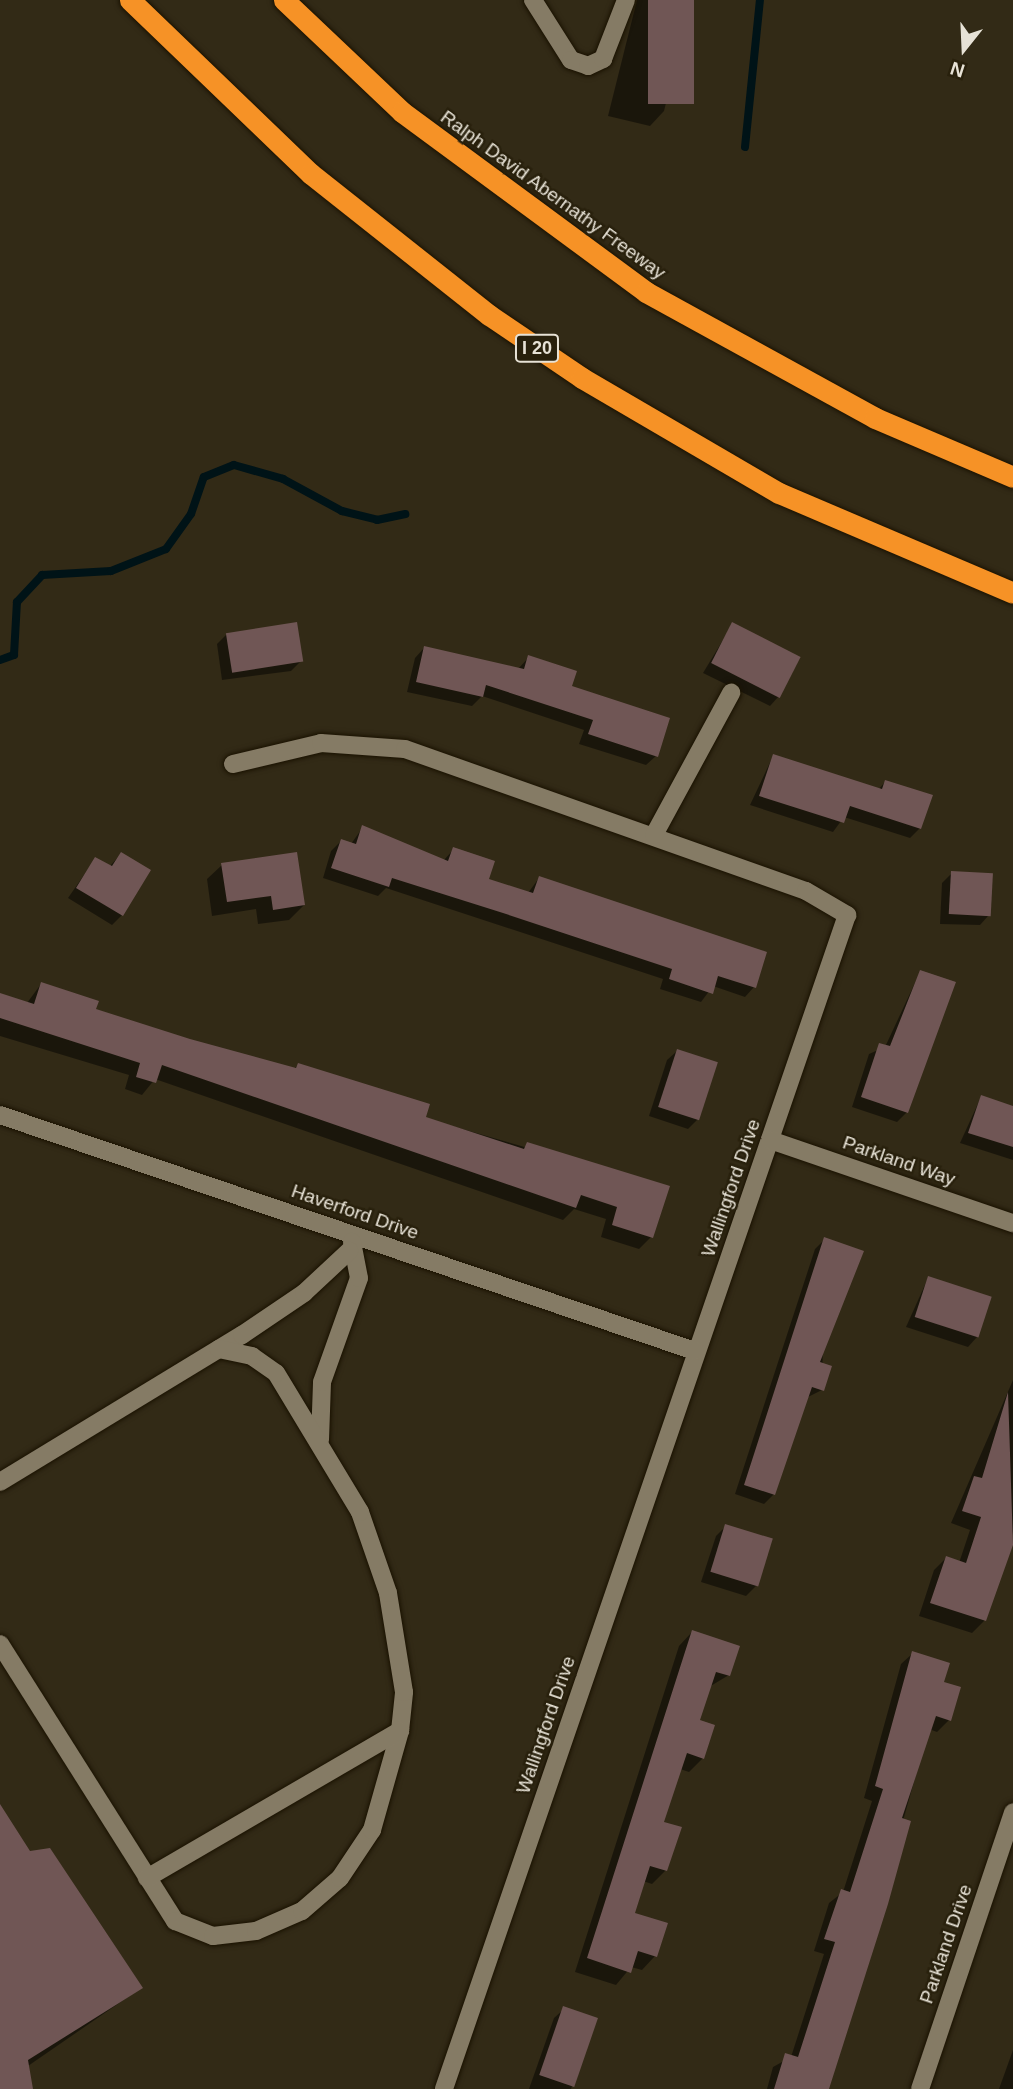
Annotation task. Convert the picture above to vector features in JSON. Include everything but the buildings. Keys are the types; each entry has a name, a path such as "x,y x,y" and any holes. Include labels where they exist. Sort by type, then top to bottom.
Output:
{"highway":[{"name":"I 20","path":"130,0 311,174 478,307 582,378 779,493 1013,593"},
{"name":"Ralph David Abernathy Freeway","path":"284,0 402,112 646,292 825,393 1013,477"}],"street":[{"path":"533,0 571,60 588,66 604,59 626,0"},
{"path":"654,835 731,693"},
{"name":"Wallingford Drive","path":"233,764 320,743 369,743 405,749 806,891 847,915 771,1140 695,1351 444,2089"},
{"name":"Haverford Drive","path":"0,1115 352,1242 695,1351"},
{"name":"Parkland Way","path":"771,1140 1013,1223"},
{"path":"0,1482 219,1349 304,1293 352,1242"},
{"path":"320,1440 322,1382 359,1278 352,1242"},
{"path":"0,1644 175,1921 213,1936 256,1930 302,1911 340,1878 372,1829 400,1731 404,1692 388,1593 360,1512 320,1440 276,1373 252,1356 219,1349"},
{"path":"147,1878 400,1731"},
{"name":"Parkland Drive","path":"920,2089 1013,1812"}],"waterway":[{"path":"745,147 760,0"},
{"path":"0,660 14,655 17,602 42,575 111,571 166,549 191,514 204,477 234,465 283,479 342,511 377,520 405,514"}]}
